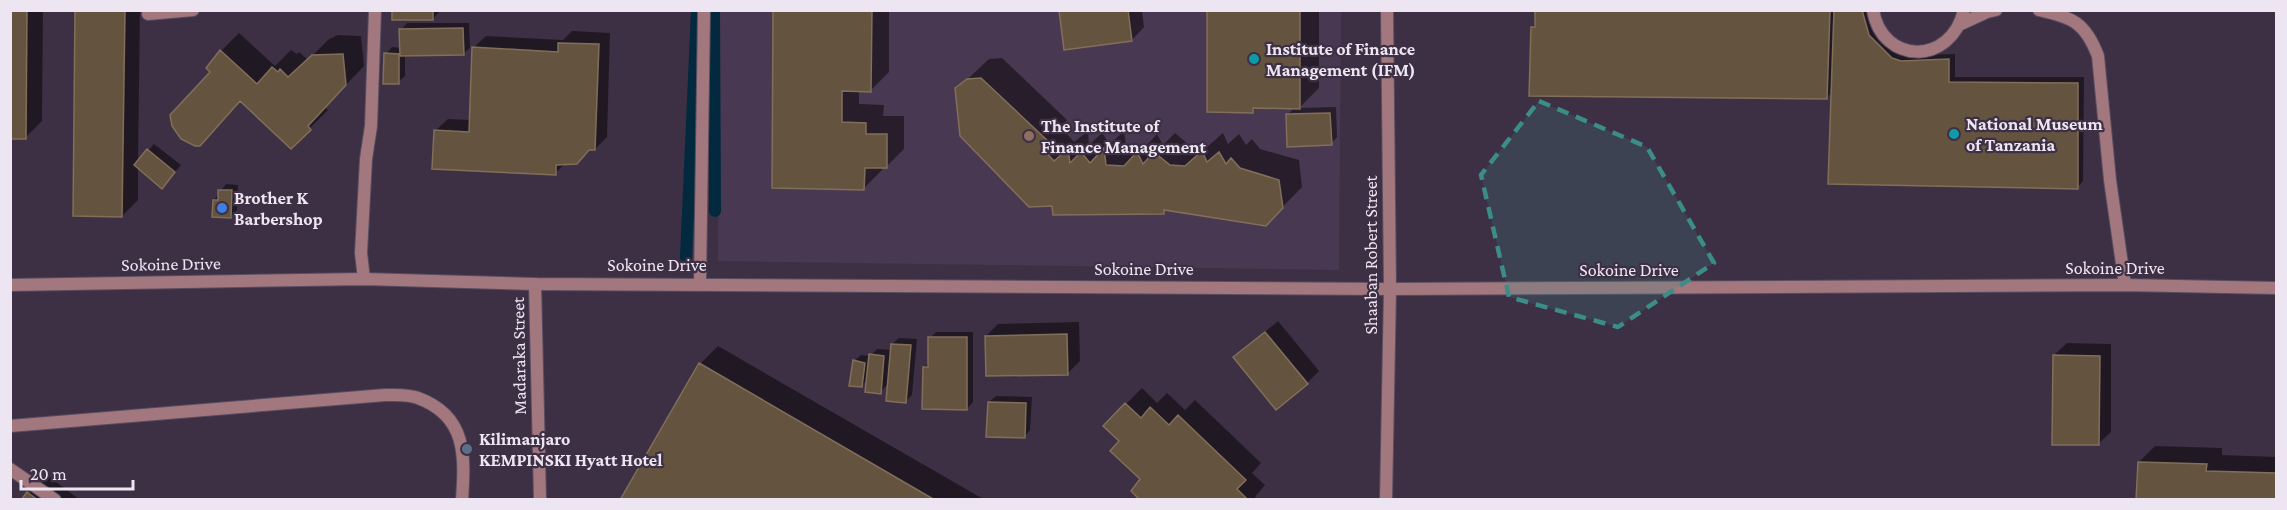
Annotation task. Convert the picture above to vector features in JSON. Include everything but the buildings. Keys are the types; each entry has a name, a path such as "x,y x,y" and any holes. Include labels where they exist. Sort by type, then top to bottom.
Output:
{"street":[{"path":"148,14 193,10"},
{"path":"364,279 361,253 366,159 371,126 375,10"},
{"path":"700,283 704,10"},
{"name":"Shaaban Robert Street","path":"1386,500 1390,289 1387,10"},
{"path":"1873,10 1875,22 1883,36 1895,45 1910,51 1925,52 1940,47 1953,37 1961,24 1964,10"},
{"path":"1961,24 1996,10"},
{"path":"2038,10 2063,15 2081,25 2092,40 2098,56 2110,180 2125,285"},
{"name":"Sokoine Drive","path":"10,285 364,279 535,284 700,283 1390,289 2125,285 2277,288"},
{"name":"Madaraka Street","path":"535,284 540,500"},
{"path":"10,426 385,395 417,397 446,414 461,438 464,467 462,500"},
{"path":"10,469 55,500"}],"highlighted area":[{"path":"1539,101 1647,147 1714,263 1618,327 1509,297 1481,175"}],"shaded area":[{"name":"The Institute of Finance Management","path":"720,11 1341,11 1339,270 718,261"}],"waterway":[{"path":"686,257 697,10"},
{"path":"714,10 715,211"}],"place":[{"name":"Institute of Finance Management (IFM)","path":"1254,59"},
{"name":"National Museum of Tanzania","path":"1954,134"},
{"name":"The Institute of Finance Management","path":"1029,136"},
{"name":"Brother K Barbershop","path":"222,208"},
{"name":"Kilimanjaro KEMPINSKI Hyatt Hotel","path":"467,449"}]}
